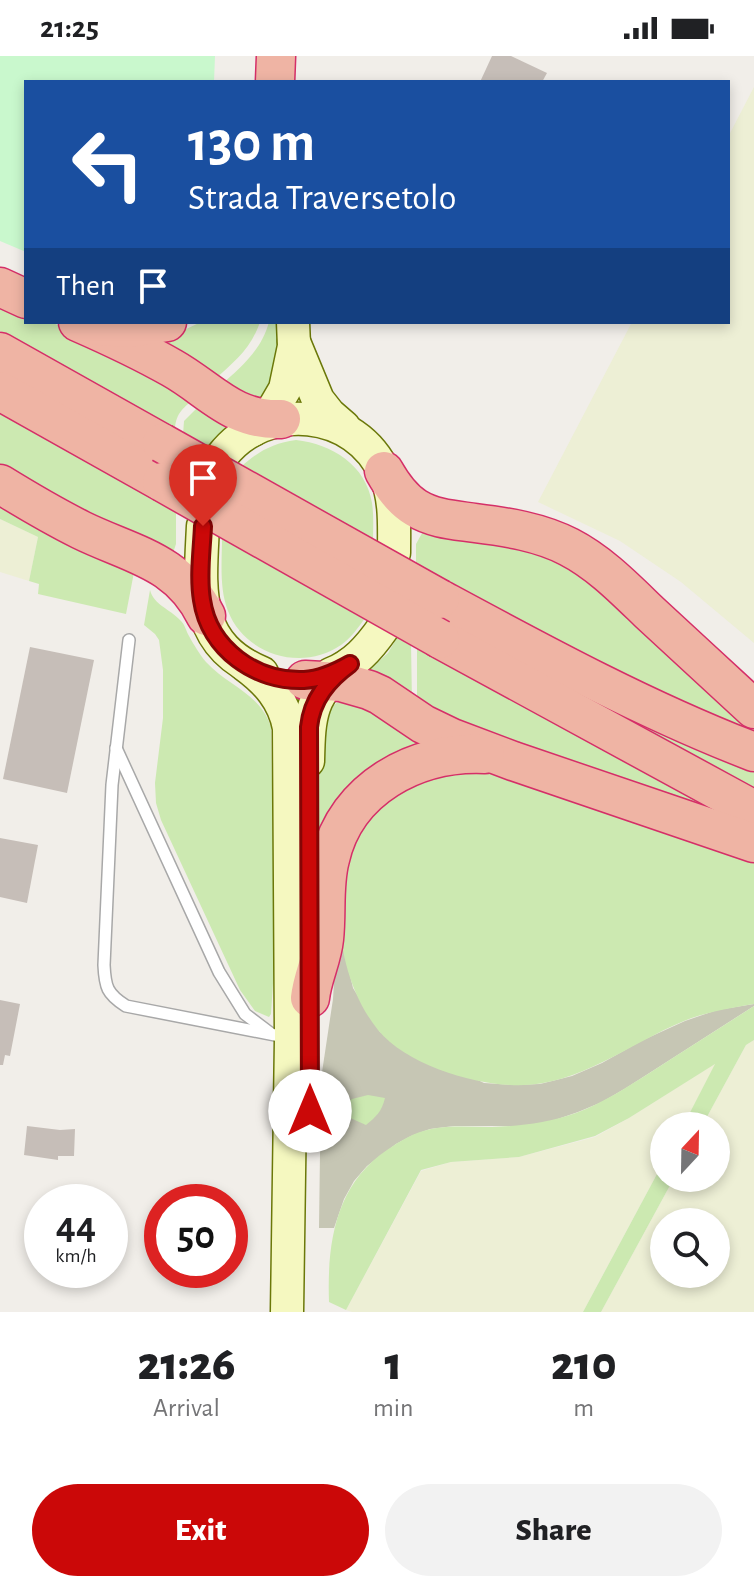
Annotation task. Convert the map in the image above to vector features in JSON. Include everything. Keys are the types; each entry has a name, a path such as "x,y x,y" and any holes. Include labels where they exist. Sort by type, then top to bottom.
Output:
{"highway":[{"path":"0,287 24,298"},
{"path":"84,324 172,367 226,406 266,423"},
{"path":"92,324 115,328 156,324"},
{"path":"0,352 440,599 600,683 754,752"},
{"path":"0,391 440,639 754,810"},
{"path":"384,471 402,496 425,513 443,519 536,534 584,556 618,583 754,709"},
{"path":"0,484 83,531 166,568 191,590 206,616"},
{"path":"329,675 369,690 436,730 513,761"},
{"path":"310,998 324,939 330,857 339,833 352,811 372,790 418,763 472,754 496,756 754,843"}],"main road":[{"path":"266,423 285,389 293,332"},
{"path":"293,332 318,400 329,414 366,446 384,471 393,500 394,553"},
{"path":"222,456 240,438 266,423 312,418 355,436"},
{"path":"203,526 200,585 206,616 221,644 275,693 284,709 289,728 282,1037 287,1312"},
{"path":"307,1312 310,1137 309,727 329,675 373,643 383,628"},
{"path":"245,665 274,677 329,675"}],"lane":[{"path":"129,640 115,747 104,965 107,990 126,1006 282,1037"},
{"path":"115,747 219,972 245,1014 282,1037"}],"shaded area":[{"path":"754,87 754,643 681,582 620,541 538,502 631,324 730,324 730,133"},
{"path":"0,519 38,537 29,581 0,572"},
{"path":"341,937 353,988 380,1032 484,1083 540,1084 572,1076 685,1021 717,1010 754,1006 626,1088 578,1112 549,1122 520,1126 454,1126 430,1129 411,1136 367,1166 354,1181 334,1228 319,1228 321,1079"},
{"path":"754,1040 754,1312 601,1312 650,1222 650,1288 730,1288 730,1208 658,1208 666,1192 730,1192 730,1112 710,1112 746,1045"},
{"path":"716,1063 690,1112 650,1112 650,1187 583,1312 346,1310 421,1171 451,1162 519,1157 595,1137"}],"green space":[{"path":"0,56 215,56 214,80 24,80 24,251 0,241"},
{"path":"0,299 24,310 24,324 55,324 145,365 196,397 179,414 175,429 0,331"},
{"path":"197,324 259,324 247,348 213,381 151,338"},
{"path":"268,324 276,324 279,371 262,404 220,386 256,350"},
{"path":"202,403 232,424 208,448 183,435 184,421"},
{"path":"0,413 176,511 176,544 172,556 0,470"},
{"path":"296,440 322,446 355,467 363,478 372,503 373,541 241,467 266,449"},
{"path":"0,497 135,567 126,614 38,594 39,584 29,581 38,537 0,519"},
{"path":"426,526 565,557 754,726 754,732 558,642 416,566 416,544"},
{"path":"222,537 365,618 345,642 326,653 293,658 261,648 247,639 228,611 222,584"},
{"path":"150,590 159,603 182,622 206,662 252,698 271,727 275,953 269,1017 255,1011 240,990 161,820 156,803 155,783 163,718 163,670 159,640 144,625"},
{"path":"398,636 411,643 412,703 364,675 388,653"},
{"path":"417,646 734,820 460,728 417,699"},
{"path":"566,683 754,767 754,795 562,690"},
{"path":"339,701 361,705 430,741 317,844 316,751 328,715"},
{"path":"498,770 754,855 754,1004 692,1018 600,1064 556,1080 534,1084 510,1085 457,1075 421,1061 390,1042 360,1002 348,971 341,938 340,893 355,828 382,801 416,776"},
{"path":"754,1006 754,1040 746,1045 710,1112 690,1112 715,1064 595,1136 519,1157 451,1162 421,1170 346,1310 329,1302 333,1238 345,1198 369,1164 387,1150 408,1137 431,1129 524,1125 555,1119 576,1113 624,1089"},
{"path":"368,1095 385,1098 378,1113 366,1125 342,1112 342,1105"},
{"path":"650,1187 650,1192 666,1192 658,1208 650,1208 650,1222 601,1312 583,1312"}],"building":[{"path":"492,56 511,56 547,73 543,80 481,80"},
{"path":"30,647 94,660 67,793 3,779"},
{"path":"0,838 38,845 27,903 0,897"},
{"path":"0,1000 20,1004 10,1056 5,1055 3,1065 0,1065"},
{"path":"27,1126 75,1129 74,1156 58,1156 58,1160 24,1155"}],"route":[{"path":"203,526 202,601 212,630 232,655 259,672 289,679 321,677 350,664 322,690 314,705 309,727 310,1111"}]}
